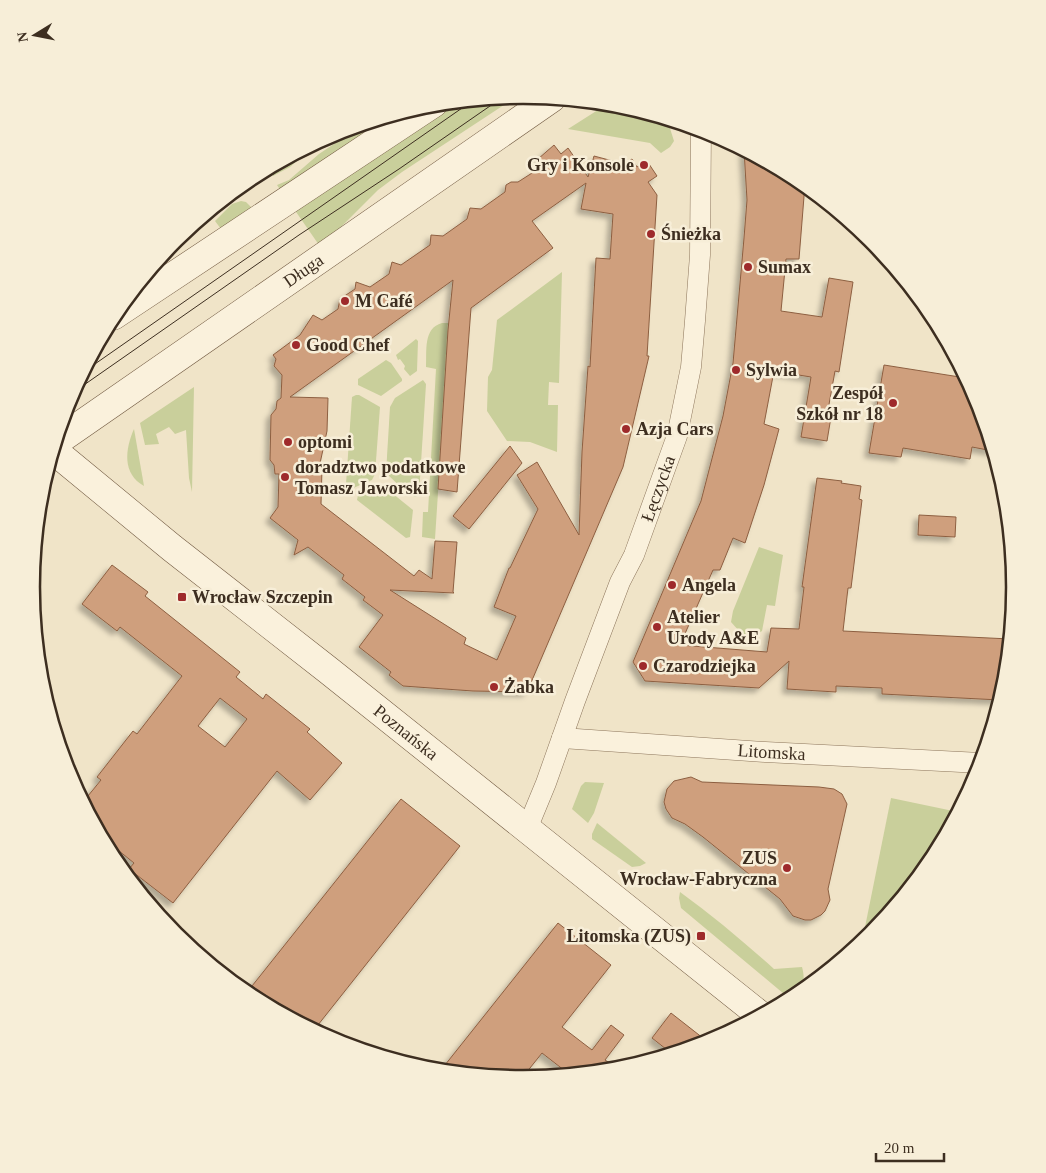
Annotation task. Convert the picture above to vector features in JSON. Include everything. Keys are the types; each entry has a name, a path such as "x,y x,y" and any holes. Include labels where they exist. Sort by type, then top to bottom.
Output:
{"street":[{"name":"Długa","path":"64,436 543,104"},
{"path":"131,304 416,116"},
{"name":"Łęczycka","path":"527,828 546,783 620,582 634,554 677,436 691,367 695,321 700,255 701,137"},
{"name":"Poznańska","path":"58,454 754,1010"},
{"name":"Litomska","path":"562,738 765,752 972,763"}],"green space":[{"path":"505,104 378,190 340,228 319,245 294,209 448,110"},
{"path":"598,110 669,126 674,141 670,147 661,153 650,143 568,129"},
{"path":"380,126 310,169 281,191 277,185 289,180 319,154 342,138"},
{"path":"300,158 290,167 273,176 273,174"},
{"path":"241,201 246,202 254,210 221,229 215,221 232,204"},
{"path":"562,272 559,383 549,382 548,405 558,405 557,452 530,442 507,441 487,411 488,377 492,370 497,320"},
{"path":"442,323 449,323 435,539 422,537 423,512 428,512 436,369 426,367 426,354 429,335 436,326"},
{"path":"416,339 418,341 417,371 410,376 396,355"},
{"path":"386,360 391,363 402,381 381,396 358,385 358,379"},
{"path":"423,380 426,384 419,495 415,497 407,493 386,473 390,407 395,398"},
{"path":"194,387 192,492 189,478 186,430 175,434 169,427 156,434 159,444 145,445 140,423"},
{"path":"356,395 380,407 375,474 372,480 351,489 346,484 352,397"},
{"path":"134,429 144,486 132,475 127,460 127,453"},
{"path":"382,485 413,510 410,537 406,538 357,500 358,495"},
{"path":"759,547 783,555 775,606 767,605 762,631 750,633 747,640 731,622 733,611"},
{"path":"585,782 604,783 594,813 588,823 572,809 581,786"},
{"path":"891,798 950,810 925,855 906,881 865,928"},
{"path":"597,823 646,863 632,867 592,839"},
{"path":"680,892 728,929 774,969 802,967 803,979 783,993 681,908"}],"building":[{"path":"554,145 561,154 568,148 588,177 594,156 624,164 632,159 637,167 647,161 657,176 648,182 657,195 647,356 649,356 623,467 527,692 473,691 403,686 389,675 391,672 359,647 383,615 363,600 365,597 342,579 344,575 308,547 294,555 298,540 270,518 278,507 279,474 275,474 274,465 270,460 271,415 276,409 277,401 281,398 282,375 274,366 276,359 273,355 300,335 313,315 322,320 338,309 340,299 355,289 356,282 370,287 389,274 392,262 401,265 430,245 431,235 443,236 467,219 470,208 481,209 505,192 506,185 511,182 518,182 543,166 538,159","holes":["586,183 581,209 613,214 610,259 596,258 590,367 588,366 582,452 579,535 537,462 517,475 538,509 509,568 494,607 516,616 497,660 464,644 466,638 390,590 454,593 457,542 435,541 432,579 419,570 414,576 321,504 322,468 319,468 327,431 328,398 290,397 453,280 438,489 457,492 471,308 553,248 532,221"]},
{"path":"744,157 804,194 799,259 786,259 781,311 822,317 829,278 853,282 839,372 835,371 828,410 832,411 827,441 801,437 811,377 774,371 764,424 779,429 764,485 745,543 733,538 720,570 713,570 680,645 767,652 771,628 799,629 804,587 802,587 817,478 842,481 841,483 861,486 859,499 862,500 851,588 848,588 843,631 1003,639 993,700 882,694 882,688 836,686 836,692 787,689 789,661 759,688 645,681 633,662 701,501 723,416 733,363 747,200"},
{"path":"884,365 958,377 986,450 972,447 970,459 903,448 901,457 869,453"},
{"path":"510,446 522,463 469,529 453,516"},
{"path":"919,515 956,517 955,537 918,535"},
{"path":"112,565 148,592 145,596 240,672 236,677 263,699 266,694 310,729 307,732 342,763 310,800 277,771 173,903 134,873 130,868 134,863 118,850 88,796 101,780 97,777 133,731 137,734 182,676 120,627 117,631 82,604","holes":["220,698 247,719 225,747 198,726"]},
{"name":"ZUS Wrocław-Fabryczna","path":"691,777 702,782 819,787 834,789 842,794 847,804 828,889 830,900 821,915 811,920 793,916 780,899 703,837 685,824 672,818 664,802 667,789 674,781"},
{"path":"401,799 460,846 319,1024 281,1005 252,986"},
{"path":"558,923 611,965 562,1027 592,1050 611,1025 624,1035 605,1060 607,1062 561,1067 542,1053 529,1070 447,1063"},
{"path":"671,1013 700,1036 665,1048 652,1038"}],"tram line":[{"path":"85,384 299,235 491,105"},
{"path":"95,364 462,108"}],"place":[{"name":"Gry i Konsole","path":"644,165"},
{"name":"Śnieżka","path":"651,234"},
{"name":"Sumax","path":"748,267"},
{"name":"M Café","path":"345,301"},
{"name":"Good Chef","path":"296,345"},
{"name":"Sylwia","path":"736,370"},
{"name":"Zespół Szkół nr 18","path":"893,403"},
{"name":"Azja Cars","path":"626,429"},
{"name":"optomi","path":"288,442"},
{"name":"doradztwo podatkowe Tomasz Jaworski","path":"285,477"},
{"name":"Angela","path":"672,585"},
{"name":"Wrocław Szczepin","path":"182,597"},
{"name":"Atelier Urody A&E","path":"657,627"},
{"name":"Czarodziejka","path":"643,666"},
{"name":"Żabka","path":"494,687"},
{"name":"ZUS Wrocław-Fabryczna","path":"787,868"},
{"name":"Litomska (ZUS)","path":"701,936"}]}
